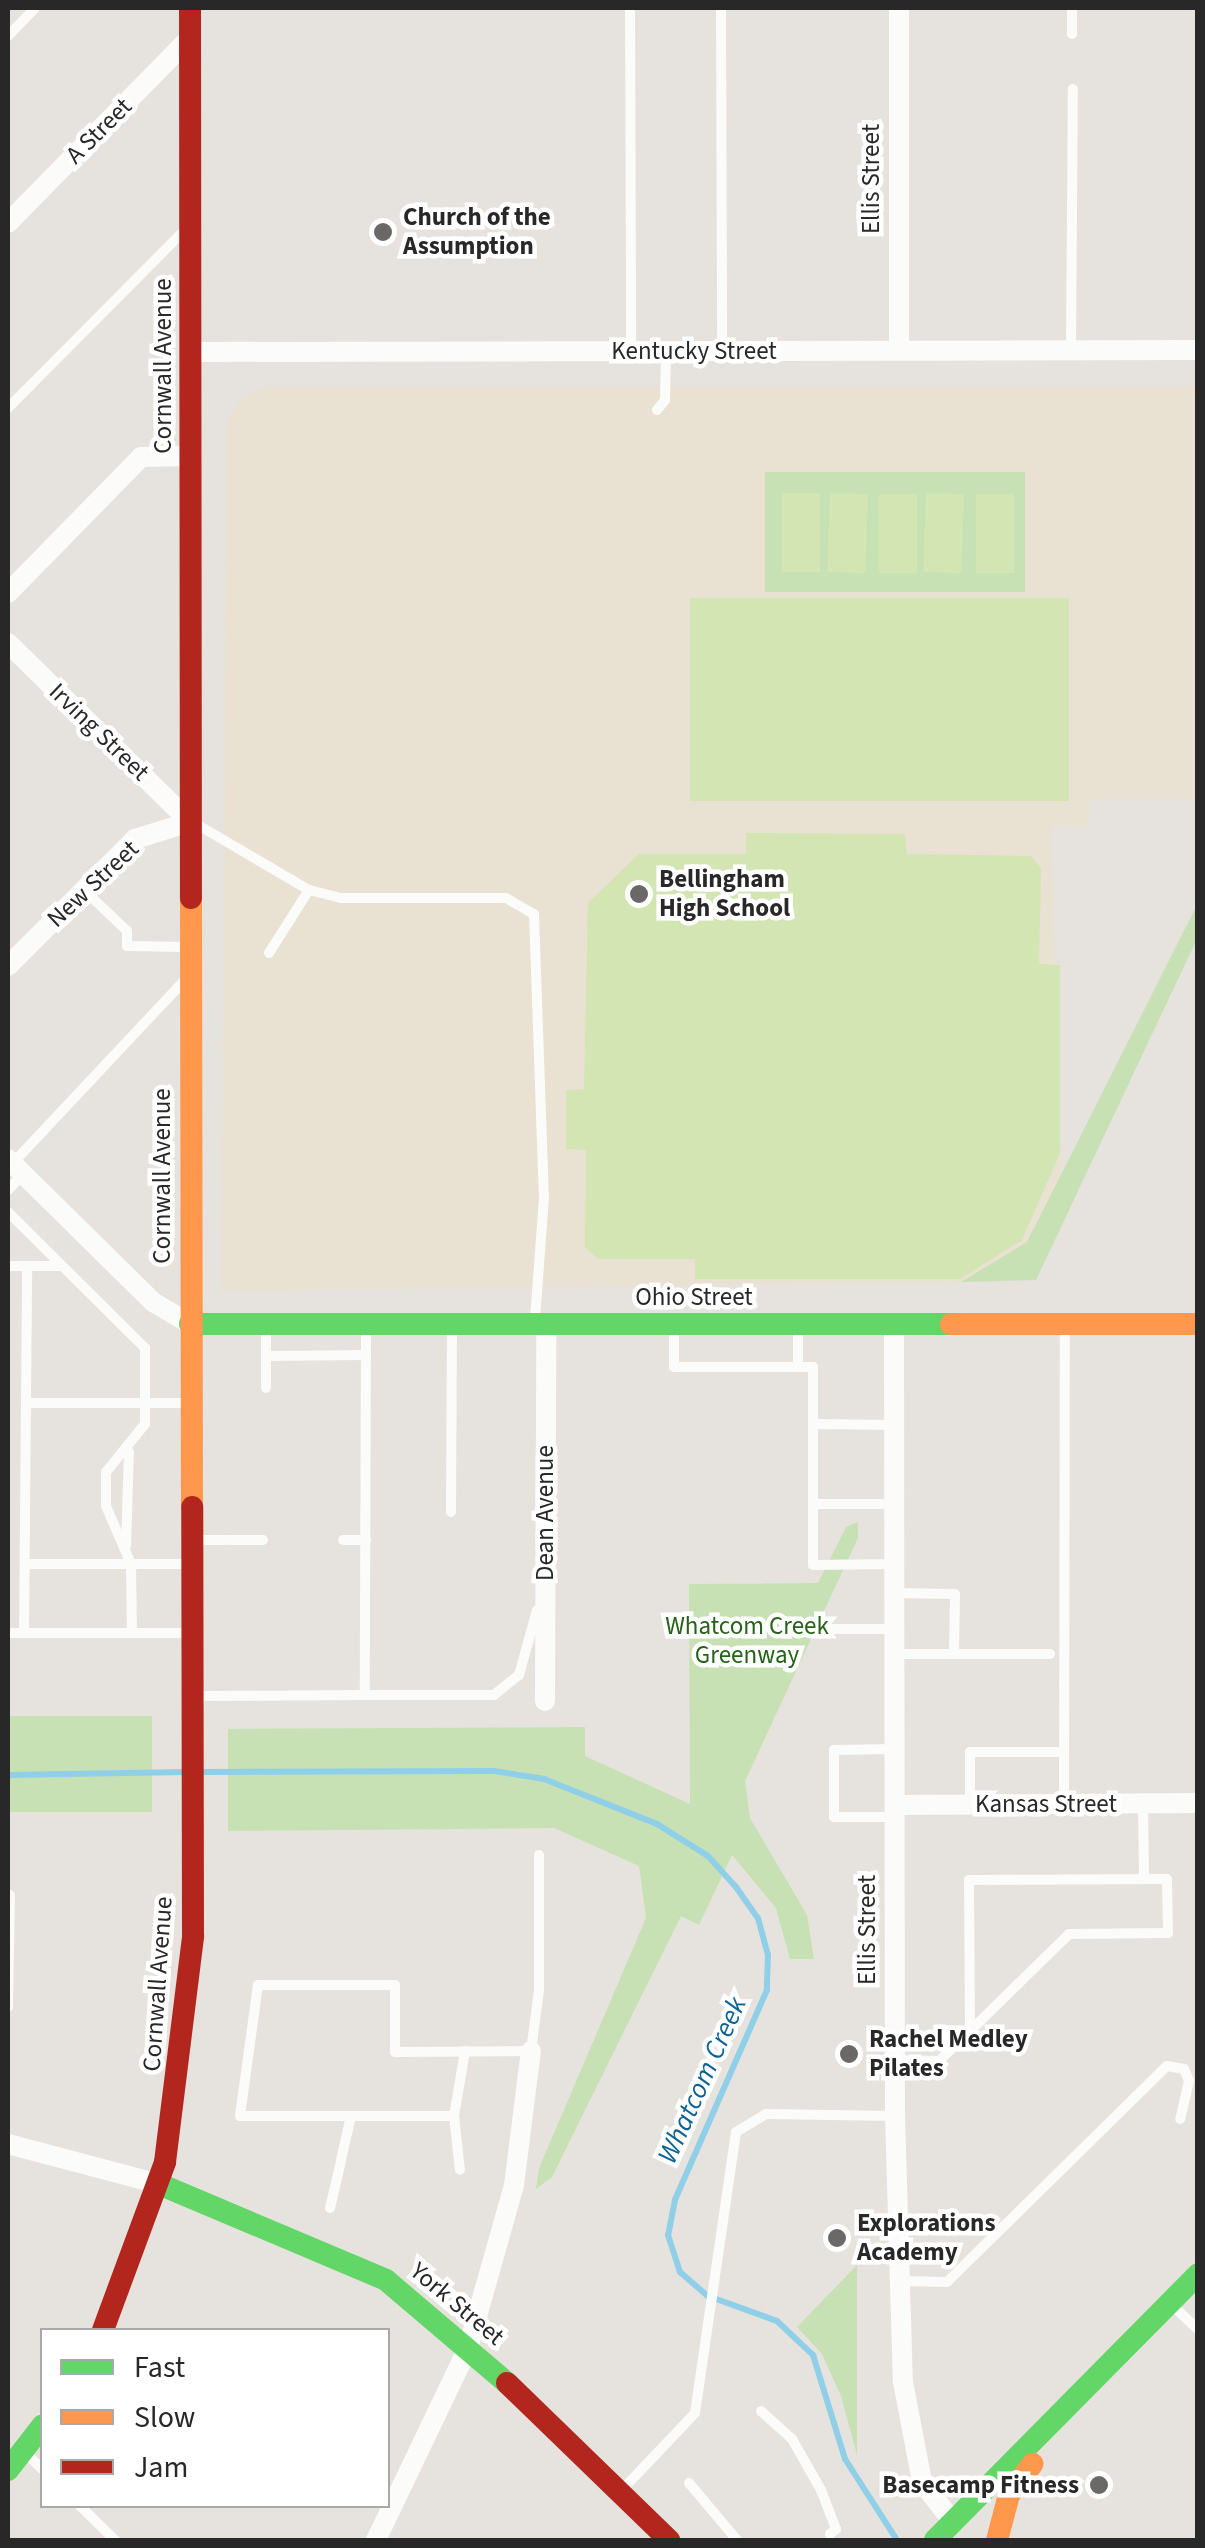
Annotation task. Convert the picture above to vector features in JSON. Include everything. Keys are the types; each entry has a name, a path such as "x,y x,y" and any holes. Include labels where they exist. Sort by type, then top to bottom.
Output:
{"street":[{"name":"Cornwall Avenue","path":"103,2328 159,2184 190,1985 190,8"},
{"name":"Ellis Street","path":"899,8 899,350"},
{"name":"A Street","path":"8,223 190,38"},
{"name":"Kentucky Street","path":"190,352 1198,350"},
{"path":"8,593 141,457 190,456"},
{"name":"Irving Street","path":"8,642 190,822"},
{"name":"New Street","path":"8,966 135,839 190,822"},
{"path":"13,1172 153,1302 190,1324"},
{"name":"Ohio Street","path":"190,1324 1198,1324"},
{"name":"Dean Avenue","path":"540,1324 545,1701"},
{"name":"Ellis Street","path":"894,1324 895,2116 903,2382 916,2460 946,2529"},
{"name":"Kansas Street","path":"895,1811 970,1804 1198,1803"},
{"path":"376,2540 468,2348 514,2185 531,2051"},
{"path":"8,2144 159,2184"},
{"name":"York Street","path":"159,2184 386,2280 468,2348 670,2540"},
{"path":"946,2529 1082,2397 1198,2274"},
{"path":"997,2540 1009,2495 1082,2397"},
{"path":"14,2458 40,2428"}],"lane":[{"path":"8,36 35,8"},
{"path":"630,8 630,351"},
{"path":"721,8 722,351"},
{"path":"1072,8 1072,34"},
{"path":"1071,350 1073,90"},
{"path":"8,408 190,225"},
{"path":"657,410 665,400 666,351"},
{"path":"190,822 309,890 341,898 506,898 534,914 544,1196 538,1228 540,1324"},
{"path":"84,890 127,931 127,946 190,947"},
{"path":"269,952 309,890"},
{"path":"13,1172 190,974"},
{"path":"8,1212 145,1348 145,1424 129,1452 106,1472 106,1506 132,1564 132,1633"},
{"path":"8,1266 62,1266"},
{"path":"24,1633 26,1266"},
{"path":"266,1324 266,1388"},
{"path":"366,1324 370,1532 366,1695"},
{"path":"452,1324 452,1512"},
{"path":"674,1324 674,1366 812,1367 813,1564 894,1564"},
{"path":"798,1324 798,1367"},
{"path":"1064,1804 1065,1324"},
{"path":"266,1356 366,1355"},
{"path":"26,1403 190,1403"},
{"path":"813,1424 894,1425"},
{"path":"126,1552 129,1452"},
{"path":"813,1504 894,1504"},
{"path":"343,1540 370,1532"},
{"path":"191,1540 262,1540"},
{"path":"24,1564 191,1564"},
{"path":"192,1706 366,1695 494,1695 518,1675 545,1576"},
{"path":"894,1593 955,1594 954,1654"},
{"path":"832,1628 894,1629"},
{"path":"8,1633 191,1634"},
{"path":"894,1654 1050,1654"},
{"path":"894,1749 834,1750 834,1818 895,1811"},
{"path":"970,1804 970,1752 1064,1752"},
{"path":"1144,1804 1144,1879"},
{"path":"454,2116 240,2116 258,1985 395,1985 395,2052 531,2051 539,1990 539,1854"},
{"path":"895,2060 939,2061 970,2031 1069,1934 1168,1933 1167,1879 968,1880 970,2031"},
{"path":"8,2007 10,1895"},
{"path":"460,2170 454,2116 465,2052"},
{"path":"900,2281 947,2282 1155,2071 1184,2069 1193,2081 1180,2119"},
{"path":"620,2492 695,2413 736,2132 766,2114 895,2116"},
{"path":"330,2208 352,2116"},
{"path":"1169,2302 1198,2328"},
{"path":"761,2411 792,2439 836,2529 830,2534"},
{"path":"14,2458 40,2468"},
{"path":"690,2483 737,2540"},
{"path":"82,2508 115,2540"}],"shaded area":[{"name":"Bellingham High School","path":"266,386 1197,386 1197,799 1089,799 1088,826 1051,826 1061,1176 1027,1243 961,1282 222,1291 227,420 242,398"}],"green space":[{"path":"765,472 1025,472 1025,592 765,592"},
{"path":"782,493 820,493 820,572 782,572"},
{"path":"830,493 868,494 865,573 827,572"},
{"path":"926,493 964,494 961,573 923,572"},
{"path":"879,494 917,494 917,573 879,573"},
{"path":"976,494 1014,494 1014,573 976,573"},
{"path":"690,598 1069,598 1069,801 690,801"},
{"path":"746,833 905,834 907,854 1031,856 1041,868 1039,964 1060,965 1060,1153 1022,1240 960,1279 695,1279 695,1259 598,1259 585,1247 586,1150 566,1149 566,1090 584,1089 588,903 639,854 746,854"},
{"path":"1197,905 1197,939 1036,1280 961,1282 1027,1242"},
{"name":"Whatcom Creek Greenway","path":"858,1522 858,1538 745,1781 750,1818 807,1915 814,1959 790,1959 776,1908 732,1855 699,1925 681,1916 552,2177 536,2189 539,2168 646,1918 639,1866 554,1828 228,1831 228,1729 585,1727 585,1756 690,1804 689,1584 818,1583 846,1527"},
{"path":"8,1716 152,1716 152,1812 8,1812"},
{"path":"857,2265 857,2455 841,2396 822,2354 797,2327"}],"waterway":[{"name":"Whatcom Creek","path":"204,1772 494,1771 544,1779 657,1824 708,1856 736,1887 758,1918 768,1955 767,1990 675,2200 668,2235 680,2272 708,2296 777,2321 813,2355 845,2459 897,2540"},
{"name":"Whatcom Creek","path":"8,1775 186,1772"}],"traffic: fast":[{"path":"190,1324 951,1324"},
{"path":"159,2184 386,2280 507,2383"},
{"path":"935,2540 1198,2274"},
{"path":"8,2470 40,2429"}],"traffic: slow":[{"path":"191,898 192,1507"},
{"path":"951,1324 1198,1324"},
{"path":"997,2540 1009,2495 1032,2464"}],"traffic: jam":[{"path":"190,8 191,898"},
{"path":"104,2328 165,2162 193,1936 192,1507"},
{"path":"507,2383 669,2540"}],"place":[{"name":"Church of the Assumption","path":"383,232"},
{"name":"Bellingham High School","path":"639,894"},
{"name":"Rachel Medley Pilates","path":"849,2054"},
{"name":"Explorations Academy","path":"837,2238"},
{"name":"Basecamp Fitness","path":"1099,2485"}]}
